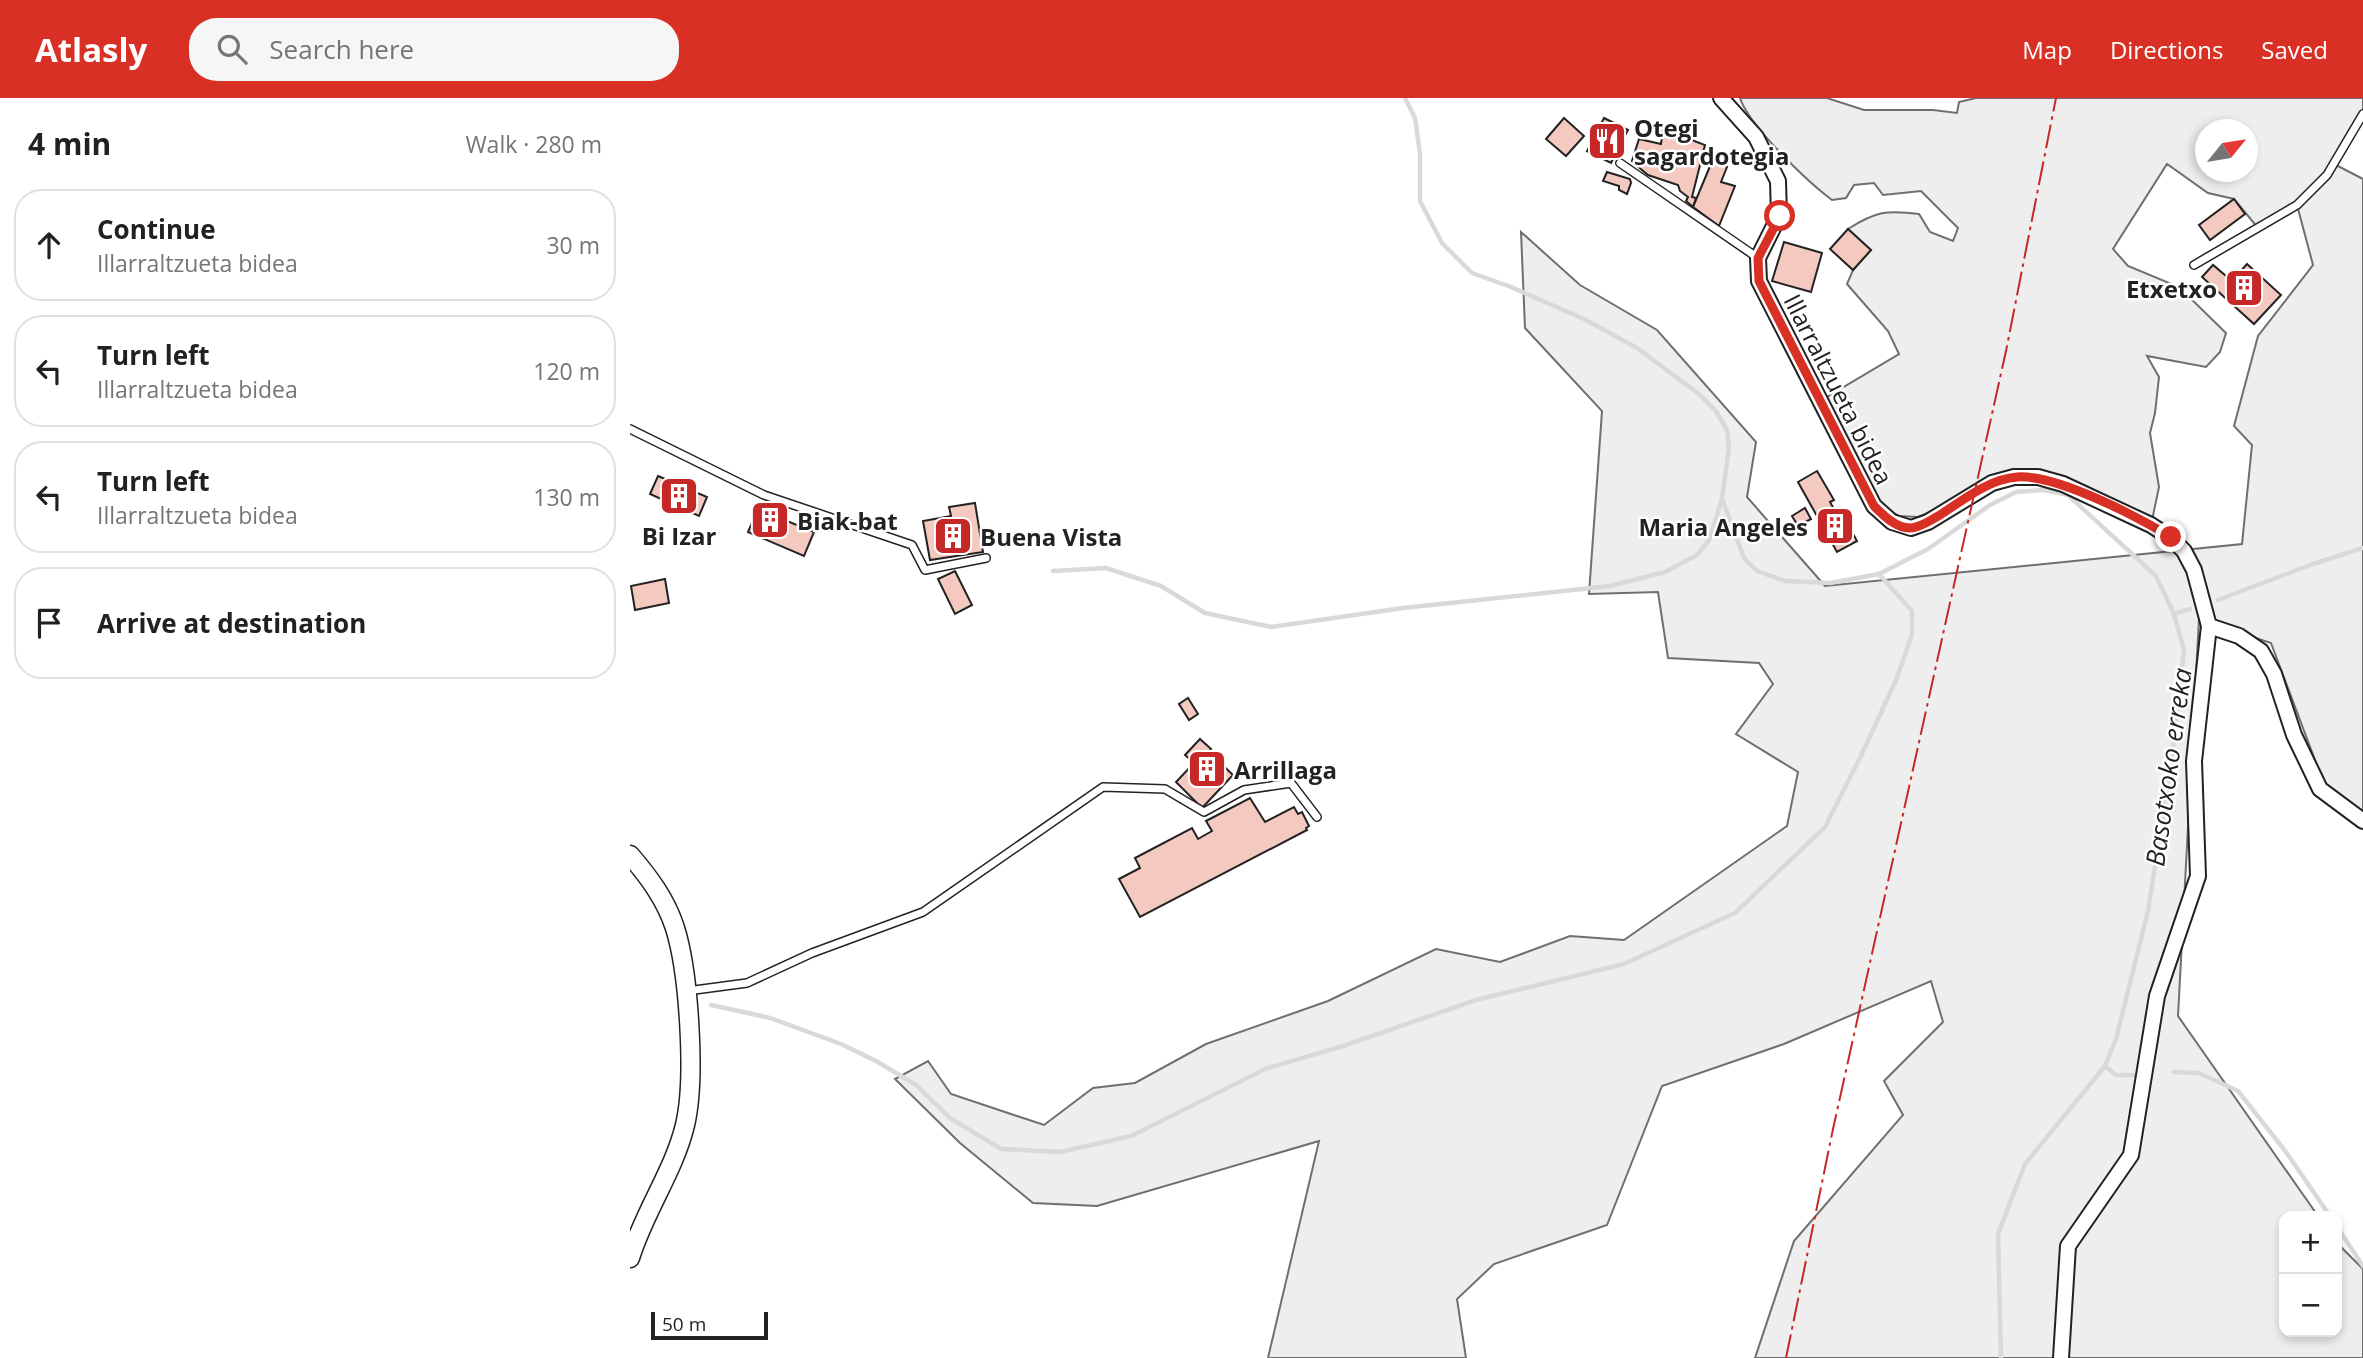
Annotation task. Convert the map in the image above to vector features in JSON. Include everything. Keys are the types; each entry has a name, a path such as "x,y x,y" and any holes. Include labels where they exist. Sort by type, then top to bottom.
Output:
{"street":[{"path":"1721,98 1756,137 1778,181 1780,216 1758,258"},
{"name":"Illarraltzueta bidea","path":"1758,258 1759,281 1779,324 1874,506 1892,522 1911,528 1920,525 1992,483 2014,477 2038,477 2063,484 2171,537 2184,551 2194,570 2209,626"},
{"path":"2062,1358 2068,1246 2131,1155 2157,996 2198,876 2194,761 2209,626 2239,636 2261,650 2274,674 2294,735 2320,789 2363,821"},
{"path":"630,855 654,884 674,927 680,949 686,991 690,1093 685,1126 667,1173 636,1238 630,1258"}],"lane":[{"path":"2194,265 2297,205 2327,175 2363,114"},
{"path":"1620,163 1758,258"},
{"path":"630,429 764,495 912,545 925,570 986,558"},
{"path":"686,991 747,983 812,953 923,912 1103,787 1164,789 1204,812 1244,790 1291,783 1317,817"}],"shaded area":[{"path":"1740,98 1827,98 1864,110 1933,110 1957,113 1959,102 1976,98 2363,98 2363,114 2334,164 2363,179 2363,813 2324,784 2271,643 2199,619 2178,1016 2314,1211 2279,1211 2279,1337 2342,1337 2342,1248 2363,1269 2363,1358 1755,1358 1794,1241 1903,1115 1884,1081 1943,1022 1931,981 1784,1044 1662,1086 1607,1225 1494,1264 1457,1299 1466,1358 1268,1358 1319,1141 1097,1206 1033,1203 960,1143 895,1079 928,1061 951,1094 1044,1125 1093,1088 1135,1083 1206,1044 1328,1001 1436,949 1500,962 1570,936 1624,940 1787,826 1798,772 1736,734 1773,684 1759,663 1668,658 1658,592 1589,594 1602,411 1525,328 1521,232 1580,285 1657,330 1756,442 1747,497 1825,586 2242,544 2252,445 2234,426 2258,336 2313,265 2297,205 2258,228 2234,199 2208,193 2167,164 2113,249 2128,266 2179,287 2226,333 2220,352 2206,367 2147,356 2159,377 2150,433 2159,487 2151,525 2063,484 2014,477 1918,517 1899,516 1886,509 1877,499 1827,397 1899,354 1888,331 1847,284 1853,270 1871,250 1848,229 1874,215 1898,212 1919,214 1930,232 1953,241 1958,228 1921,191 1883,195 1874,183 1854,185 1846,198 1832,200 1780,153 1755,123"}],"building":[{"path":"1564,118 1584,136 1566,156 1546,139"},
{"name":"Otegi sagardotegia","path":"1604,118 1628,130 1611,163 1587,151"},
{"path":"1663,129 1705,145 1692,197 1696,198 1693,207 1686,201 1688,197 1680,191 1678,185 1648,175 1636,165 1637,162 1632,161 1639,139 1661,144"},
{"path":"1713,159 1727,167 1721,182 1735,186 1719,226 1693,207"},
{"path":"1607,172 1630,179 1627,194 1619,190 1619,186 1603,181"},
{"path":"2234,199 2245,214 2210,240 2199,225"},
{"path":"1848,229 1871,250 1853,270 1830,249"},
{"path":"1784,242 1822,253 1811,292 1772,281"},
{"name":"Etxetxo","path":"2247,264 2281,295 2254,324 2202,277 2213,265 2232,281"},
{"name":"Maria Angeles","path":"1817,471 1834,500 1830,502 1835,511 1839,508 1857,541 1837,552 1798,482"},
{"name":"Bi Izar","path":"658,476 707,497 699,516 650,494"},
{"name":"Buena Vista","path":"975,503 983,552 930,560 923,521 951,516 949,507"},
{"path":"1805,508 1811,519 1798,526 1792,516"},
{"name":"Biak-bat","path":"758,509 814,532 804,556 748,532"},
{"path":"955,571 972,605 955,614 938,579"},
{"path":"665,579 669,603 635,610 631,586"},
{"path":"1188,698 1198,714 1189,720 1179,704"},
{"name":"Arrillaga","path":"1200,739 1211,749 1209,752 1233,775 1202,808 1176,782 1194,763 1185,755"},
{"path":"1250,798 1265,822 1294,807 1298,814 1302,812 1309,826 1307,830 1140,917 1119,879 1140,868 1135,858 1192,828 1198,839 1212,831 1206,821"}],"waterway":[{"name":"Basotxoko erreka","path":"1405,98 1415,118 1420,154 1420,201 1442,243 1472,273 1584,319 1637,348 1699,394 1716,411 1727,430 1729,448 1722,499 1744,558 1757,571 1785,581 1830,583 1879,574 1928,549 1990,505 2016,492 2043,490 2068,495 2156,576 2174,614 2184,650 2172,758 2148,911 2116,1039 2105,1066 2025,1164 1998,1234 2001,1358"},
{"path":"1053,571 1106,568 1161,586 1205,613 1271,627 1403,608 1610,586 1665,572 1697,555 1709,540 1722,499"},
{"path":"2218,600 2363,548"},
{"path":"711,1005 770,1018 841,1044 876,1061 916,1085 950,1118 1001,1149 1060,1152 1131,1136 1265,1069 1343,1046 1476,1000 1624,964 1735,913 1825,827 1897,678 1912,634 1912,611 1879,574"},
{"path":"2174,614 2190,609"},
{"path":"2105,1066 2116,1075 2134,1075"},
{"path":"2173,1072 2199,1073 2238,1091 2286,1152 2327,1211"},
{"path":"2342,1234 2363,1266"}],"power":[{"path":"1786,1358 1833,1129 2006,351 2056,98"}],"place":[{"name":"Otegi sagardotegia","path":"1607,141"},
{"name":"Etxetxo","path":"2244,288"},
{"name":"Bi Izar","path":"679,496"},
{"name":"Biak-bat","path":"770,520"},
{"name":"Maria Angeles","path":"1835,526"},
{"name":"Buena Vista","path":"953,536"},
{"name":"Arrillaga","path":"1207,769"}],"route":[{"path":"1780,216 1758,258 1759,281 1874,506 1892,522 1911,528 1928,522 1992,483 2014,477 2038,477 2063,484 2171,537"}]}
